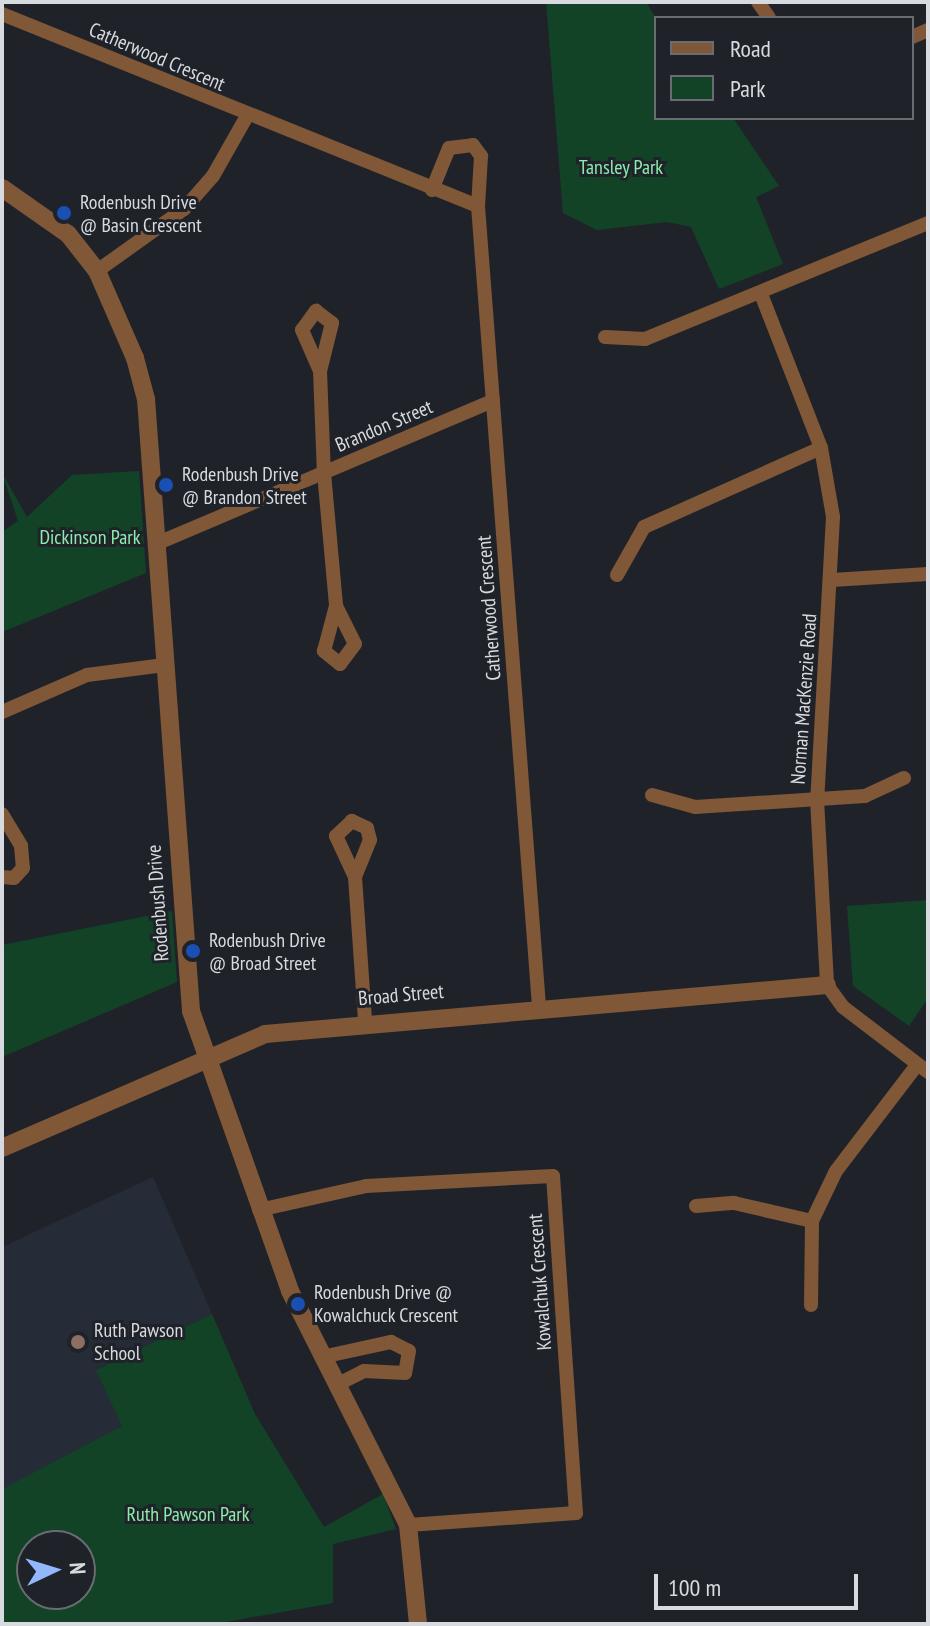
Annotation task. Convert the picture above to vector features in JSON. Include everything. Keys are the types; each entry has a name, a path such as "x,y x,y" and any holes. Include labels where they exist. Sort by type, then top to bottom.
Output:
{"street":[{"name":"Catherwood Crescent","path":"2,14 247,116 478,206"},
{"path":"97,271 184,209 213,176 247,116"},
{"name":"Catherwood Crescent","path":"432,190 449,148 473,145 482,173 478,206 539,1006"},
{"name":"Rodenbush Drive","path":"2,188 46,213 97,271 126,330 146,399 184,962 203,1056 259,1210 322,1357 408,1525 418,1624"},
{"path":"605,337 645,339 928,223"},
{"name":"Norman MacKenzie Road","path":"761,294 821,448 833,517 832,580 817,799 827,985"},
{"path":"320,371 324,473 336,606"},
{"name":"Brandon Street","path":"158,543 493,401"},
{"path":"617,575 644,527 821,448"},
{"path":"832,580 928,574"},
{"path":"2,712 87,675 164,665"},
{"path":"652,795 695,807 865,796 904,778"},
{"path":"2,814 21,846 23,868 14,878 2,877"},
{"path":"355,877 365,1020"},
{"path":"811,1305 812,1221 836,1171 922,1069 843,1007 827,985"},
{"name":"Broad Street","path":"2,1148 203,1056 265,1034 365,1020 827,985"},
{"name":"Kowalchuk Crescent","path":"259,1210 366,1186 553,1176 576,1513 408,1525"},
{"path":"696,1206 734,1203 812,1221"},
{"path":"322,1357 391,1342 409,1351 405,1373 364,1371 336,1385"}],"shaded area":[{"name":"Ruth Pawson School","path":"153,1177 212,1314 97,1369 122,1426 2,1489 2,1247"}],"green space":[{"name":"Tansley Park","path":"546,2 646,2 655,16 654,120 734,120 779,186 756,197 783,264 719,289 691,227 667,222 597,230 563,213"},
{"name":"Dickinson Park","path":"139,471 146,573 2,632 2,532 18,521 2,473 27,517 72,475"},
{"path":"928,900 928,998 909,1026 853,986 847,906"},
{"path":"172,911 177,982 2,1057 2,945"},
{"name":"Ruth Pawson Park","path":"212,1314 255,1414 324,1527 383,1494 396,1529 333,1544 333,1603 214,1624 2,1624 2,1489 122,1426 96,1370"}],"place":[{"name":"Rodenbush Drive @ Basin Crescent","path":"64,213"},
{"name":"Rodenbush Drive @ Brandon Street","path":"166,485"},
{"name":"Rodenbush Drive @ Broad Street","path":"193,951"},
{"name":"Rodenbush Drive @ Kowalchuck Crescent","path":"298,1304"},
{"name":"Ruth Pawson School","path":"78,1342"}]}
